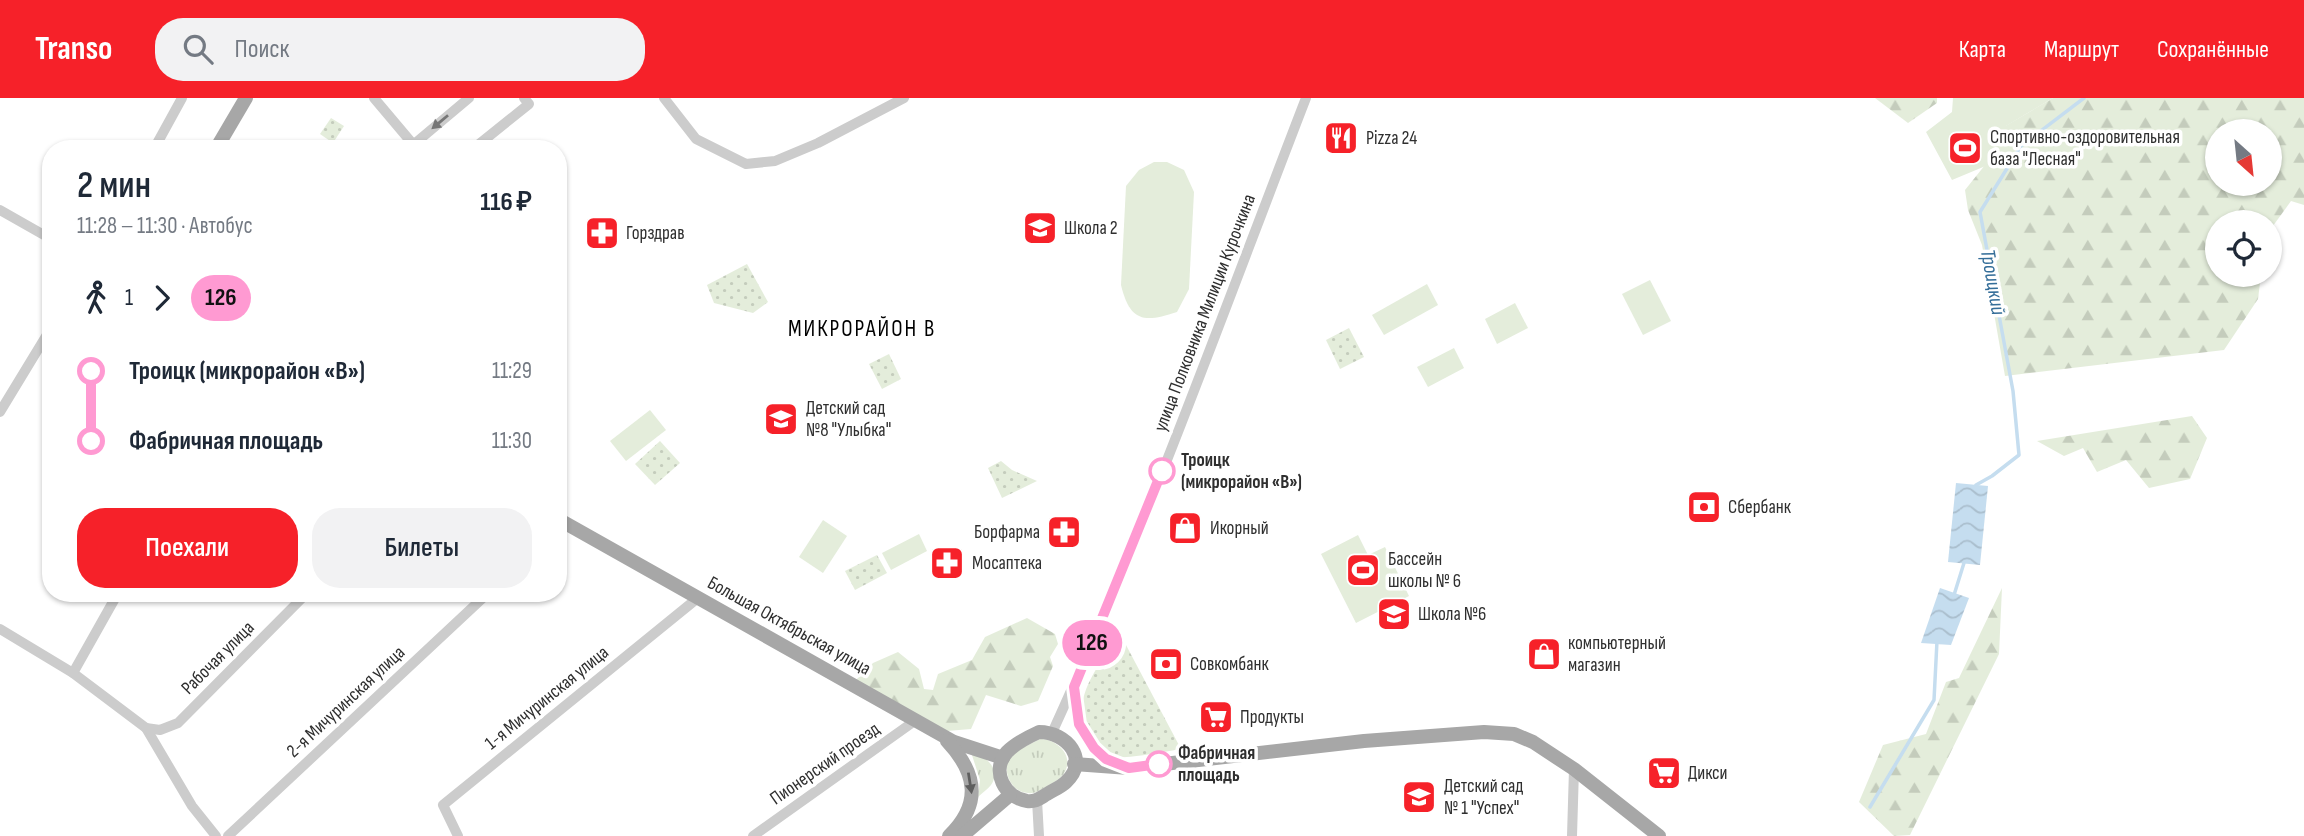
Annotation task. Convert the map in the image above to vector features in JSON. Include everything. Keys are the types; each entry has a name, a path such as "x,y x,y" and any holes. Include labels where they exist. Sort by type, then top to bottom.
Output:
{"main road":[{"path":"221,140 246,98"},
{"name":"Большая Октябрьская улица","path":"567,526 699,597 954,742 1003,758"},
{"path":"1039,732 1052,733 1067,740 1074,753 1074,764 1067,782 1037,800 1025,800 1010,795 1000,776 1003,758 1008,751 1033,735 1039,732"},
{"path":"1074,764 1129,768 1364,741 1497,732 1514,734 1574,769 1659,836"},
{"path":"939,733 967,766 971,787 970,806 963,822 949,836"},
{"path":"962,836 1010,795"}],"street":[{"path":"159,140 182,98"},
{"path":"374,98 409,140"},
{"path":"423,140 468,98"},
{"path":"664,98 696,139 746,164 775,161 818,143 904,98"},
{"name":"улица Полковника Милиции Курочкина","path":"1052,733 1074,687 1179,431 1306,98"},
{"path":"483,140 529,100"},
{"path":"0,210 42,234"},
{"path":"0,412 42,343"},
{"name":"1-я Мичуринская улица","path":"458,836 443,805 699,597"},
{"path":"73,673 113,602"},
{"name":"Рабочая улица","path":"146,727 160,730 178,723 298,602"},
{"name":"2-я Мичуринская улица","path":"228,836 478,602"},
{"path":"0,629 73,673 146,727 192,806 216,836"},
{"path":"1074,687 1079,724 1086,739 1106,759 1129,768"},
{"name":"Пионерский проезд","path":"753,836 916,720"},
{"path":"1572,836 1574,769"},
{"path":"1037,800 1040,836"}],"green space":[{"path":"1875,98 1937,98 1937,103 1908,123"},
{"name":"Спортивно-оздоровительная база \"Лесная\"","path":"1953,98 2053,98 2006,126 1988,165 1952,180 1926,132 1952,112"},
{"path":"2053,98 2304,98 2304,205 2291,201 2282,213 2282,210 2205,210 2205,287 2260,287 2258,299 2224,350 2005,376 1982,245 1968,210 1965,190 1985,165 2002,128"},
{"path":"331,118 344,126 335,140 329,140 320,134"},
{"path":"1154,162 1167,162 1184,170 1194,192 1189,289 1177,312 1147,318 1134,313 1121,285 1126,186 1139,170"},
{"path":"747,264 768,302 753,313 714,303 707,285"},
{"path":"1650,280 1671,321 1643,335 1622,294"},
{"path":"1427,284 1438,305 1384,335 1372,315"},
{"path":"1515,303 1528,328 1497,344 1485,319"},
{"path":"1349,328 1364,357 1340,369 1326,340"},
{"path":"1454,348 1464,368 1428,387 1417,367"},
{"path":"889,354 901,379 882,389 869,364"},
{"path":"650,410 666,430 626,461 610,441"},
{"path":"2192,416 2207,438 2190,479 2149,488 2126,460 2097,472 2083,448 2064,456 2037,441"},
{"path":"660,441 680,463 655,485 635,464"},
{"path":"1001,461 1012,470 1037,481 1002,498 988,468"},
{"path":"823,520 847,536 823,573 799,557"},
{"path":"919,534 927,551 891,570 882,553"},
{"name":"Бассейн школы № 6","path":"1358,535 1368,555 1385,547 1409,596 1356,623 1321,554"},
{"path":"877,555 887,573 855,590 845,571"},
{"path":"2002,588 1999,654 1910,835 1894,836 1859,802 1883,745 1926,734 1946,682 1959,678"},
{"path":"1027,618 1055,634 1058,644 1050,657 1053,666 1038,701 1021,706 986,695 971,729 947,731 856,680 873,663 898,652 919,669 924,689 933,690 938,674 972,660 985,637"},
{"name":"Фабричная площадь","path":"1111,643 1126,645 1181,749 1116,757 1102,748 1086,728 1082,716 1085,692"},
{"path":"1040,739 1059,746 1066,756 1066,769 1060,778 1038,791 1022,792 1009,780 1008,762 1017,751"},
{"path":"971,752 982,756 993,768 994,774 991,785 978,797 980,780"}],"water":[{"path":"1956,483 1988,486 1980,565 1948,562"},
{"path":"1940,588 1969,598 1951,645 1921,643"}],"waterway":[{"name":"Троицкий","path":"1976,485 2019,455 2013,391 1980,212 2021,146 2084,98"},
{"name":"Троицкий","path":"1954,595 1964,563"},
{"name":"Троицкий","path":"1870,807 1934,700 1937,641"}],"bus line":[{"name":"126","path":"1159,764 1129,768 1106,759 1086,739 1079,724 1074,687 1162,471"}],"place":[{"name":"Pizza 24","path":"1341,138"},
{"name":"Спортивно-оздоровительная база \"Лесная\"","path":"1965,148"},
{"name":"Школа 2","path":"1040,228"},
{"name":"Горздрав","path":"602,233"},
{"name":"Детский сад №8 \"Улыбка\"","path":"781,419"},
{"name":"Троицк (микрорайон «В»)","path":"1162,471"},
{"name":"Сбербанк","path":"1704,507"},
{"name":"Икорный","path":"1185,528"},
{"name":"Борфарма","path":"1064,532"},
{"name":"Мосаптека","path":"947,563"},
{"name":"Бассейн школы № 6","path":"1363,570"},
{"name":"Школа №6","path":"1394,614"},
{"name":"компьютерный магазин","path":"1544,654"},
{"name":"Совкомбанк","path":"1166,664"},
{"name":"Продукты","path":"1216,717"},
{"name":"Фабричная площадь","path":"1159,764"},
{"name":"Дикси","path":"1664,773"},
{"name":"Детский сад № 1 \"Успех\"","path":"1419,797"}],"district":[{"name":"МИКРОРАЙОН В","path":"862,329"}]}
